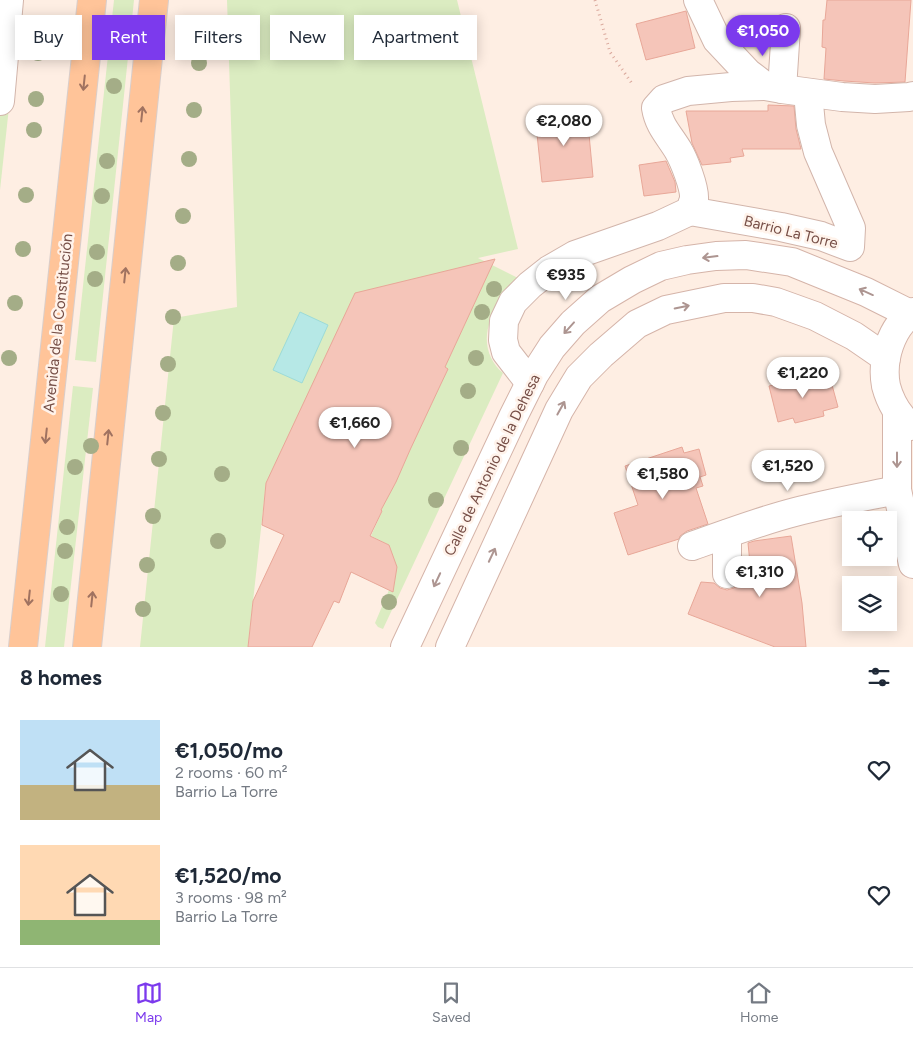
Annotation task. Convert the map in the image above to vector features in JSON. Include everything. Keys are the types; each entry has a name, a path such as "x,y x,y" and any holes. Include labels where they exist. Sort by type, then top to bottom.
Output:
{"main road":[{"path":"0,101 9,0"},
{"name":"Avenida de la Constitución","path":"24,647 92,0"},
{"path":"87,647 154,0"},
{"path":"698,0 717,40 748,73 785,89"},
{"name":"Barrio La Torre","path":"690,211 821,236 850,247 851,228 818,152 811,125 785,89 786,28"},
{"path":"530,383 506,352 503,340 504,321 513,302 549,270 575,254 658,226 690,211 694,197 684,162 658,118 656,108 664,99 688,90 731,87 785,89 842,97 875,99 913,96"},
{"name":"Calle de Antonio de la Dehesa","path":"405,647 530,383 552,347 573,323 600,300 632,280 661,266 716,256 746,255 792,262 912,313"},
{"path":"450,647 559,410 579,377 600,354 637,324 666,310 724,298 753,298 776,302 816,316 854,336 886,358"},
{"path":"912,313 894,334 889,345 885,372 886,386 891,399 905,420 897,490 913,564"},
{"path":"692,546 796,511 897,490"},
{"path":"727,534 727,574"}],"path":[{"path":"595,0 610,52 638,92 656,108"}],"green space":[{"path":"0,0 11,89 0,190"},
{"path":"114,0 134,0 132,15 112,15"},
{"path":"227,0 457,0 461,15 354,15 354,60 472,60 518,249 478,258 520,279 488,327 487,342 490,356 503,373 383,629 375,623 389,590 396,567 389,545 371,536 382,511 379,510 393,487 410,450 407,449 448,369 445,367 489,270 266,483 248,647 140,647 174,318 237,307 229,60 260,60 260,15 227,15"},
{"path":"108,60 128,60 96,362 75,360"},
{"path":"73,386 93,388 64,647 45,647"}],"water":[{"path":"300,312 328,325 302,383 273,370"}],"building":[{"path":"827,0 911,0 905,82 875,83 824,79 826,48 822,47 823,20 825,20"},
{"path":"686,11 695,48 646,60 636,24"},
{"path":"768,105 794,106 796,129 801,149 742,149 744,156 730,158 731,162 702,165 692,143 686,111 768,111"},
{"path":"568,112 568,115 587,113 593,177 542,182 535,115"},
{"path":"666,161 675,182 676,192 644,196 639,165"},
{"path":"495,259 445,367 448,369 370,536 389,545 397,567 393,592 351,572 339,603 334,601 312,647 248,647 253,601 284,535 262,525 266,483 355,293"},
{"path":"829,374 838,407 823,411 824,416 795,423 793,418 778,422 769,386 805,377 805,380"},
{"path":"682,447 684,453 699,449 706,475 700,477 703,486 696,488 708,524 687,531 679,539 628,555 614,513 638,505 625,466"},
{"path":"791,536 802,603 806,647 775,647 688,614 701,582 714,583 720,588 727,590 734,588 739,583 752,584 748,543"}]}
